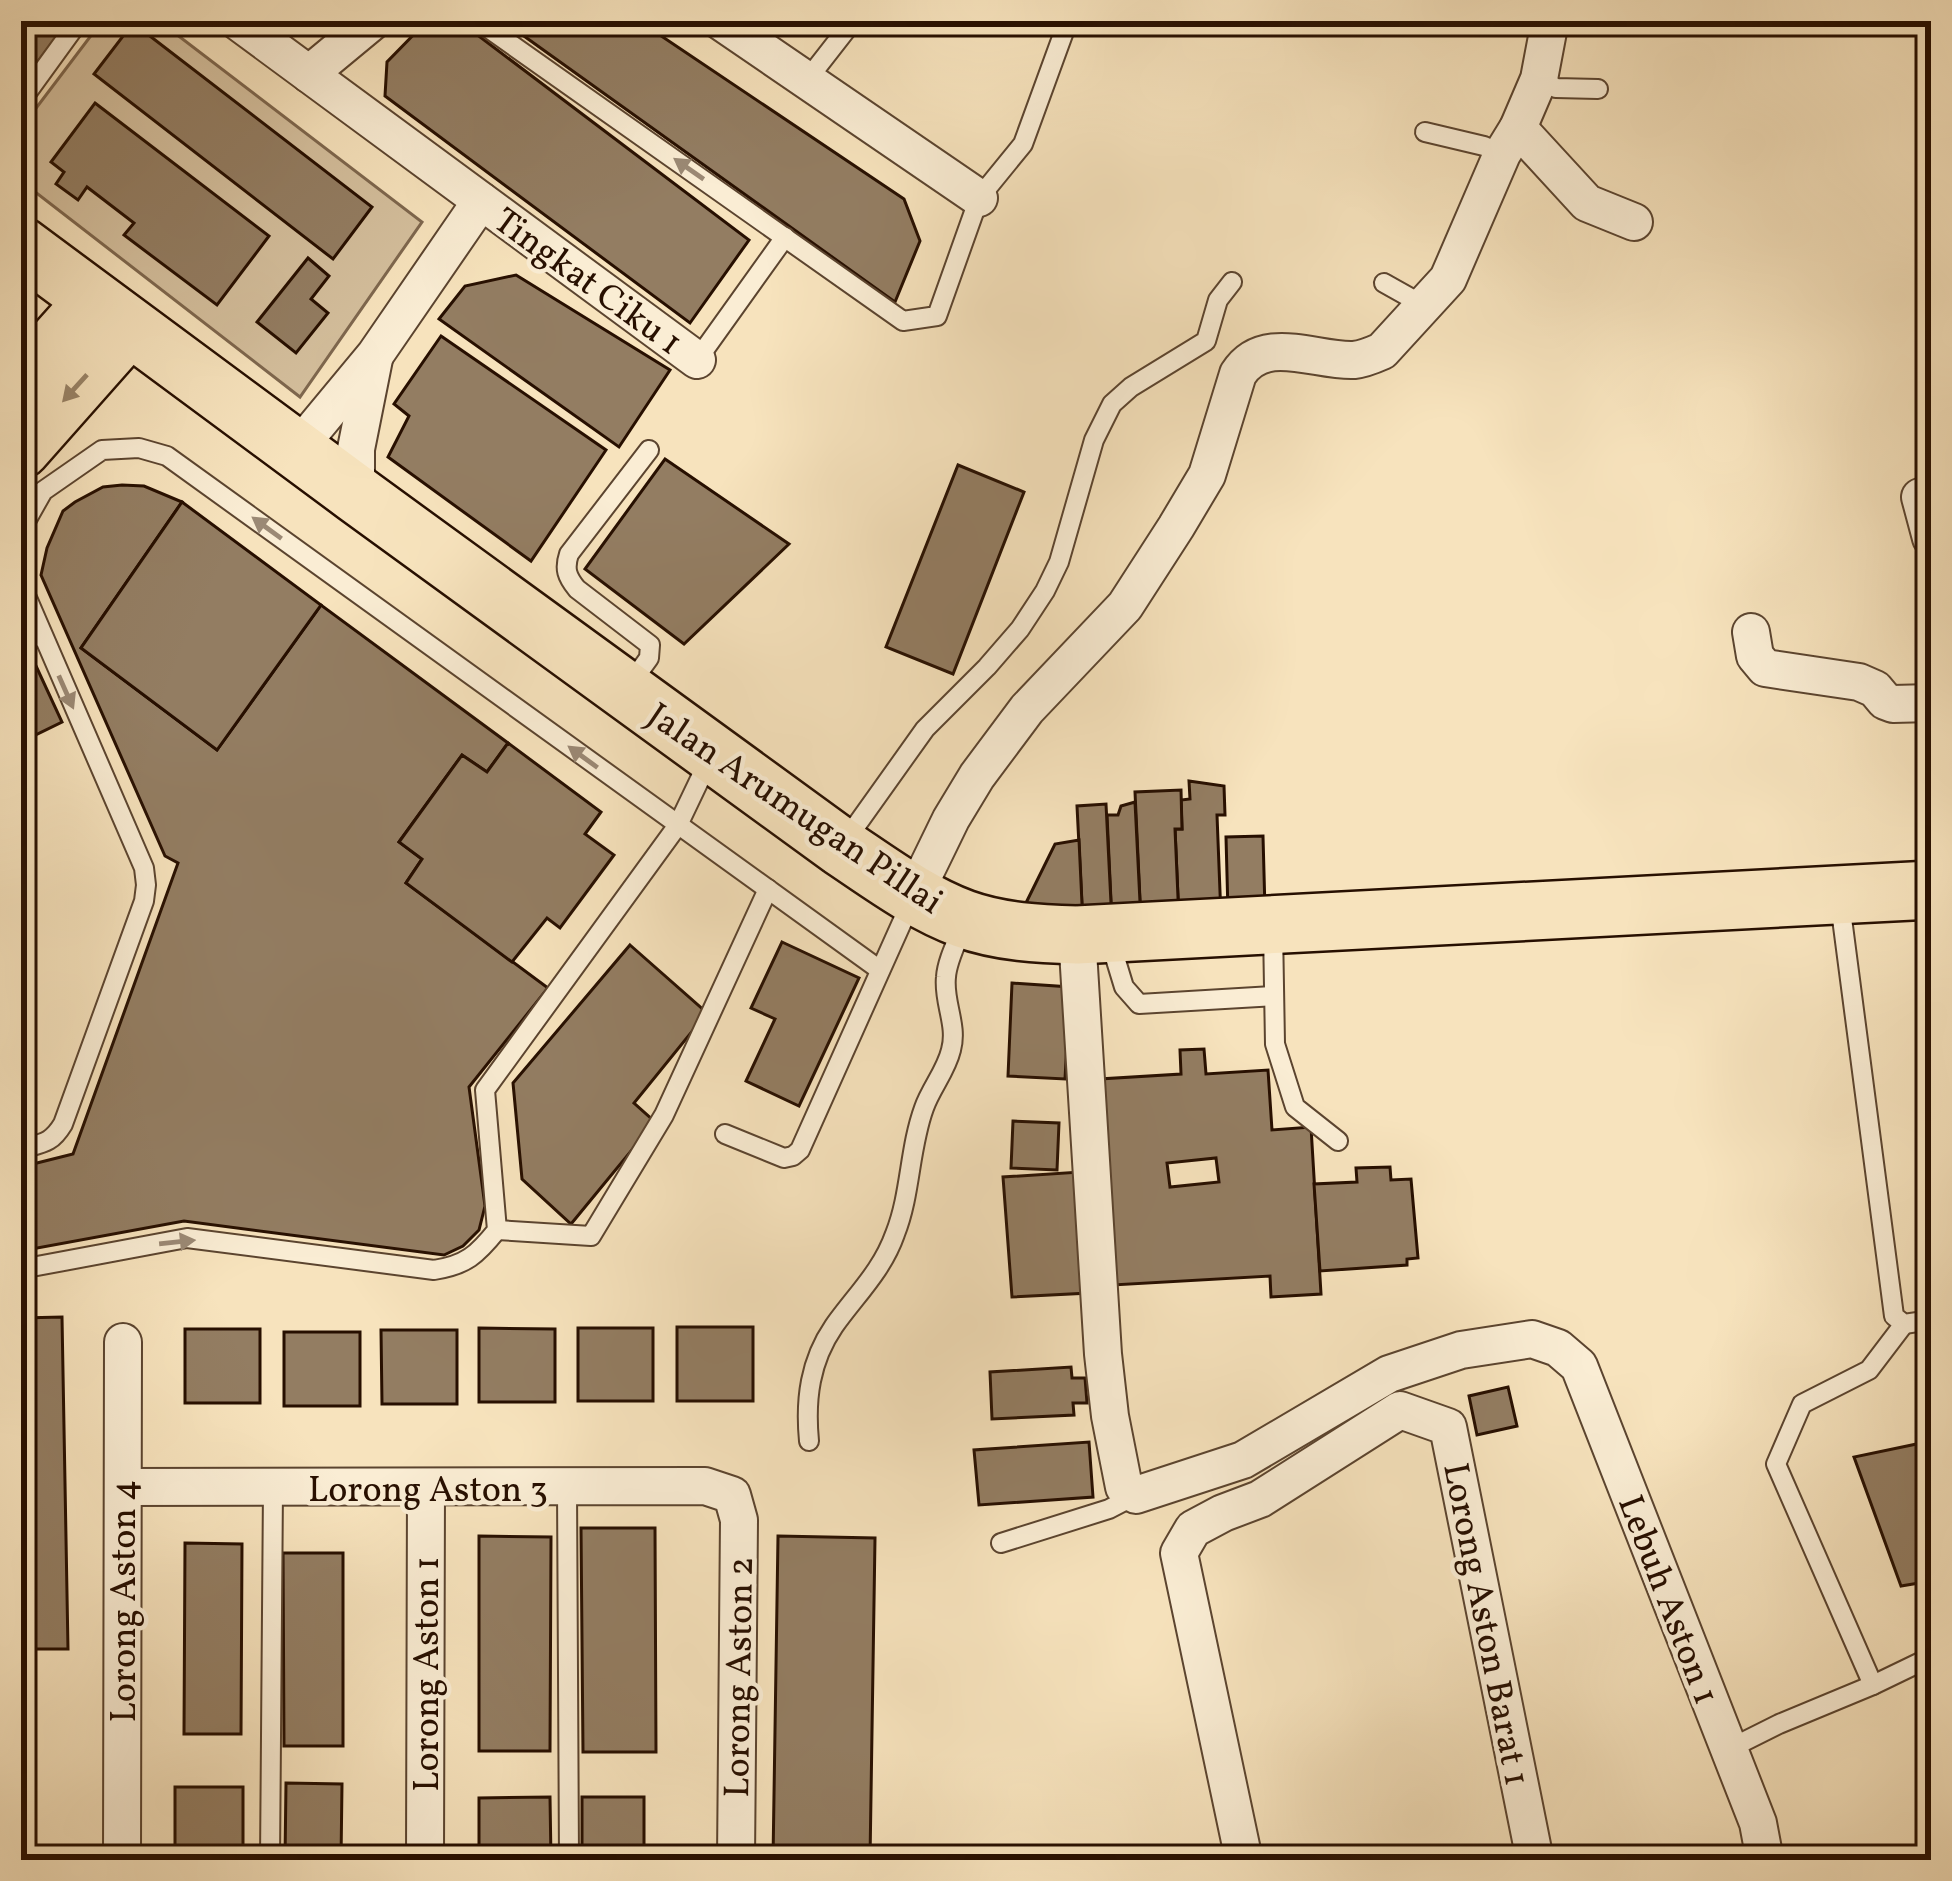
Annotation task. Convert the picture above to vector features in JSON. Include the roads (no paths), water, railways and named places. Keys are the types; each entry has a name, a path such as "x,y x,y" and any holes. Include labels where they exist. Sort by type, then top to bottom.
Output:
{"main road":[{"name":"Jalan Arumugan Pillai","path":"21,246 841,847 914,895 965,920 1025,933 1093,935 1931,890"},
{"path":"21,383 111,314"},
{"path":"21,449 111,314"}],"street":[{"name":"Tingkat Ciku 1","path":"237,21 697,360"},
{"path":"309,74 373,21"},
{"path":"720,21 979,198"},
{"path":"914,895 950,819 977,776 1027,709 1126,606 1176,527 1207,475 1245,363 1275,351 1368,358 1382,351 1448,279 1539,79 1550,21"},
{"path":"1510,141 1587,203 1634,222"},
{"name":"Tingkat Ciku 1","path":"297,449 375,355 481,201"},
{"name":"Tingkat Ciku 1","path":"356,494 356,449 375,355"},
{"path":"1920,497 1931,538"},
{"path":"1751,632 1755,656 1765,668 1859,682 1893,704 1931,703"},
{"path":"1093,935 1103,1354 1124,1487 1136,1495"},
{"name":"Lebuh Aston 1","path":"1136,1495 1243,1460 1389,1374 1460,1350 1532,1339 1558,1348 1579,1366 1758,1823 1765,1860"},
{"name":"Lorong Aston 4","path":"122,1860 123,1342"},
{"name":"Lorong Aston Barat 1","path":"1244,1860 1179,1552 1192,1529 1260,1499 1400,1410 1448,1427 1535,1860"},
{"name":"Lorong Aston 3","path":"123,1487 705,1486 732,1495"},
{"name":"Lorong Aston 1","path":"425,1860 426,1488"},
{"name":"Lorong Aston 2","path":"732,1495 739,1520 736,1860"}],"lane":[{"path":"21,100 79,21"},
{"path":"478,21 903,321 938,316 979,198 1023,144 1065,29 1055,21"},
{"path":"807,80 853,21"},
{"path":"1539,79 1556,88 1598,89"},
{"path":"1425,132 1484,146 1510,141"},
{"path":"697,360 785,237"},
{"path":"841,847 925,729 1009,641 1045,591 1059,562 1094,440 1112,404 1206,341 1218,300 1232,282"},
{"path":"1384,283 1425,306"},
{"path":"21,530 43,491 101,450 139,448 167,456 880,970"},
{"path":"626,691 649,658 650,645 577,589 565,567 569,554 649,449"},
{"path":"21,584 144,868 146,885 85,1090 44,1152 21,1149"},
{"path":"21,651 39,630"},
{"path":"33,1261 121,1242 188,1238 434,1270 456,1267 478,1254 497,1230 485,1090 678,825 712,754"},
{"path":"497,1230 591,1236 664,1115 768,889"},
{"path":"1839,893 1894,1316 1904,1324"},
{"path":"725,1134 784,1158 800,1150 914,895"},
{"path":"809,1441 813,1369 833,1328 888,1254 905,1204 916,1135 951,1049 953,1025 946,975 965,920"},
{"path":"1273,926 1275,1044 1295,1107 1338,1141"},
{"path":"1093,935 1139,1004 1274,996"},
{"path":"63,1124 83,1131"},
{"path":"1873,1685 1776,1464 1802,1405 1869,1370 1904,1324 1931,1320"},
{"path":"270,1860 273,1488"},
{"path":"567,1488 569,1860"},
{"path":"1001,1543 1109,1509 1136,1495"},
{"path":"1729,1749 1931,1657"}]}
